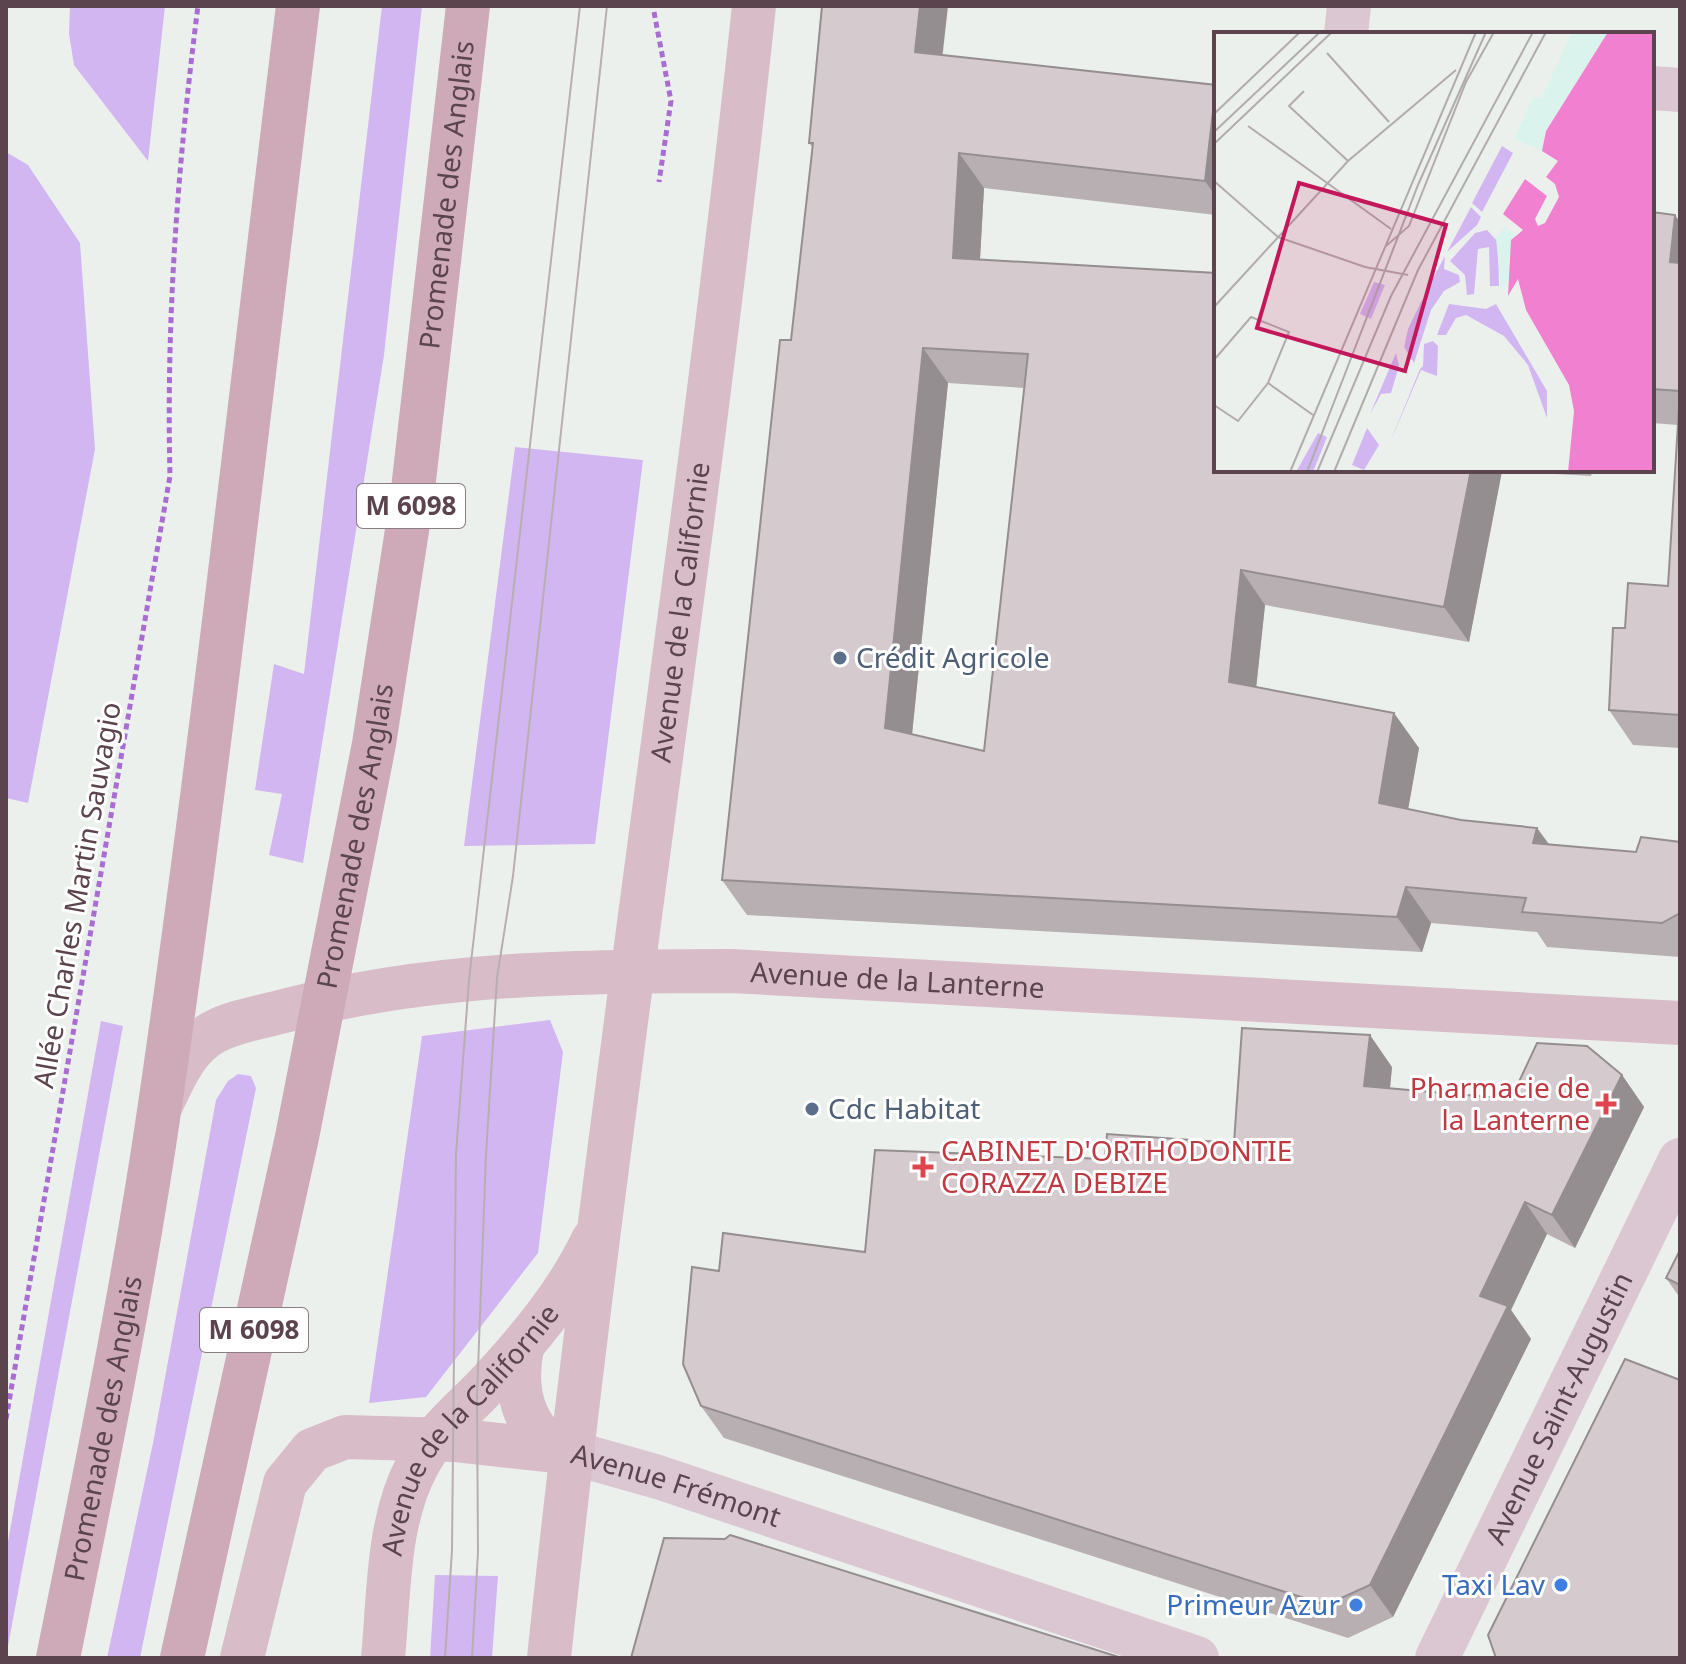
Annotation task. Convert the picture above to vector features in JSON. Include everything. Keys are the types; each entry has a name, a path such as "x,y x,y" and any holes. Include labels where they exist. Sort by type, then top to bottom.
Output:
{"main road":[{"name":"Promenade des Anglais","path":"58,1658 99,1455 160,1107 298,6"},
{"name":"Promenade des Anglais","path":"182,1658 294,1152 374,744 412,498 468,6"},
{"name":"Avenue de la Californie","path":"549,1658 630,971 719,310 754,6"},
{"name":"Avenue de la Lanterne","path":"160,1107 182,1060 213,1032 322,1001 408,985 630,971 731,971 1680,1023"},
{"name":"Avenue de la Californie","path":"383,1658 394,1545 404,1499 416,1467 433,1440 522,1348 579,1269 603,1220"},
{"path":"522,1348 517,1373 527,1413 540,1436 573,1453"},
{"name":"Avenue Frémont","path":"242,1658 285,1483 312,1450 345,1437 433,1440 573,1453"}],"street":[{"path":"1346,32 1349,6"},
{"path":"1654,88 1680,90"},
{"name":"Avenue Saint-Augustin","path":"1437,1658 1680,1160"},
{"name":"Avenue Frémont","path":"573,1453 658,1477 1197,1658"}],"path":[{"name":"Allée Charles Martin Sauvagio","path":"6,1419 170,476 167,376 180,148 198,6"},
{"path":"654,12 671,101 659,182"}],"shaded area":[{"path":"70,6 165,6 148,161 74,65 69,34"},
{"path":"382,6 422,6 384,355 303,863 269,855 282,794 255,790 274,664 304,674"},
{"path":"6,152 28,165 80,243 95,449 28,803 6,798"},
{"path":"515,447 643,460 595,844 464,846"},
{"path":"550,1020 563,1052 538,1253 426,1397 369,1403 422,1036"},
{"path":"101,1021 123,1026 6,1657 6,1553"},
{"path":"238,1074 251,1076 256,1088 140,1658 107,1658 153,1443 216,1100 228,1081"},
{"path":"435,1575 498,1576 492,1658 430,1658"}],"building":[{"path":"822,6 920,6 915,52 1214,85 1205,181 959,153 953,258 1214,273 1214,472 1471,472 1444,607 1241,570 1229,682 1394,713 1379,803 1461,820 1537,828 1533,843 1636,852 1641,837 1680,842 1680,913 1662,923 1522,912 1526,898 1406,887 1397,917 722,880 780,340 791,340 813,143 809,143","holes":["923,348 1028,354 984,751 885,728"]},
{"path":"1654,212 1675,215 1670,262 1680,263 1680,391 1654,389"},
{"path":"1680,391 1680,715 1609,710 1613,628 1625,628 1628,583 1668,586"},
{"path":"1242,1028 1370,1035 1364,1086 1511,1099 1537,1043 1587,1046 1622,1075 1552,1215 1525,1202 1480,1296 1508,1306 1370,1585 1326,1605 701,1406 683,1364 692,1267 719,1271 723,1233 865,1252 875,1150 1105,1159 1107,1134 1234,1143"},
{"path":"1680,1250 1680,1285 1666,1278"},
{"path":"1625,1359 1680,1380 1680,1658 1496,1658 1488,1635"},
{"path":"730,1535 1122,1658 631,1658 664,1538 725,1539"}],"tram line":[{"path":"445,1658 452,1550 456,1154 469,980 580,6"},
{"path":"472,1658 478,1552 477,1396 486,1155 497,978 513,876 607,6"}],"place":[{"name":"Crédit Agricole","path":"840,658"},
{"name":"Pharmacie de la Lanterne","path":"1606,1104"},
{"name":"Cdc Habitat","path":"812,1109"},
{"name":"CABINET D'ORTHODONTIE CORAZZA DEBIZE","path":"923,1167"},
{"name":"Taxi Lav","path":"1561,1585"},
{"name":"Primeur Azur","path":"1356,1605"}]}
